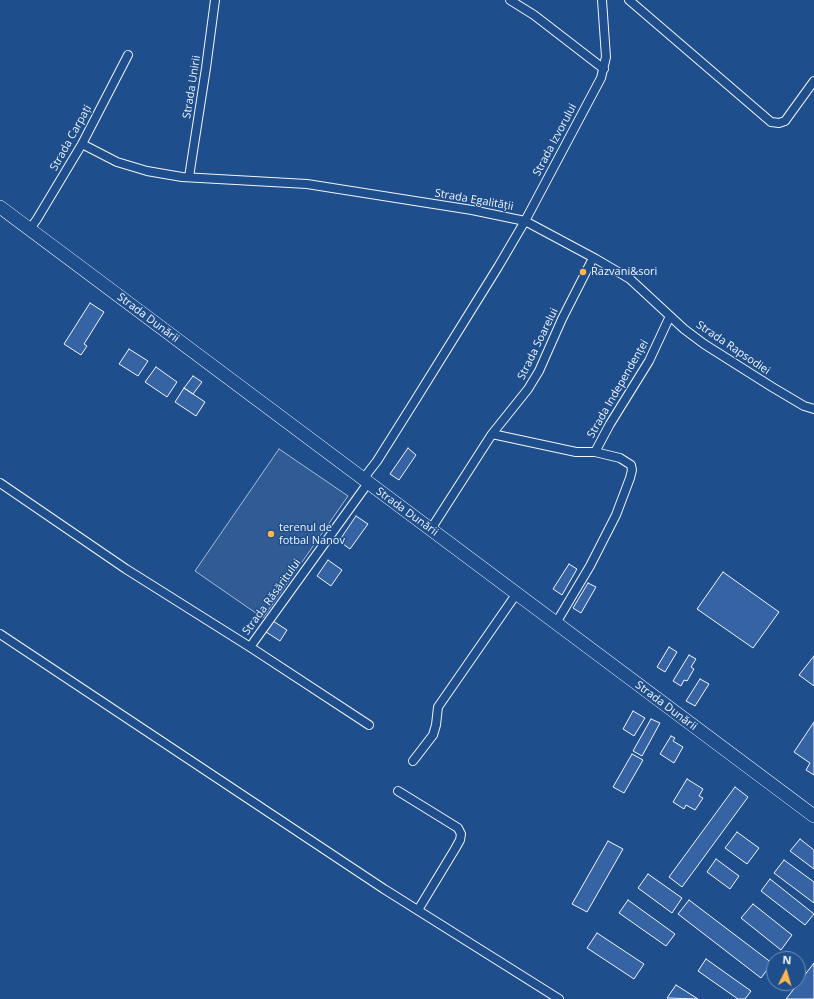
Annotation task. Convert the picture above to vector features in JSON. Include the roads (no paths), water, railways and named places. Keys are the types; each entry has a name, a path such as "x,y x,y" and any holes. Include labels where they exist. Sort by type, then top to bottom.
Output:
{"main road":[{"name":"Strada Dunării","path":"0,207 814,816"}],"street":[{"name":"Strada Unirii","path":"189,177 216,0"},
{"path":"510,0 534,15 604,69"},
{"name":"Strada Izvorului","path":"525,221 601,78 606,57 602,0"},
{"path":"629,0 771,122 779,123 785,121 814,82"},
{"name":"Strada Carpați","path":"30,229 82,144 128,55"},
{"name":"Strada Egalității","path":"82,144 117,162 147,171 189,177 307,184 472,210 525,221 366,481"},
{"name":"Strada Rapsodiei","path":"525,221 630,279 670,316 704,344 804,406 814,409"},
{"name":"Strada Soarelui","path":"431,529 492,434 528,389 539,371 562,319 593,258"},
{"name":"Strada Independenței","path":"556,623 590,566 616,514 632,470 631,465 620,458 595,452 610,424 649,361 670,316"},
{"path":"492,434 576,452 595,452"},
{"name":"Strada Răsăritului","path":"250,647 366,481"},
{"name":"Strada Răsăritului","path":"0,483 126,569 250,647 369,725"},
{"path":"413,760 433,735 438,707 516,594"},
{"path":"0,634 181,755 418,910 559,999"},
{"path":"398,791 458,828 461,834 460,840 455,849 418,910"}],"place":[{"name":"Razvani&sori","path":"583,272"},
{"name":"terenul de fotbal Nanov","path":"271,534"}]}
